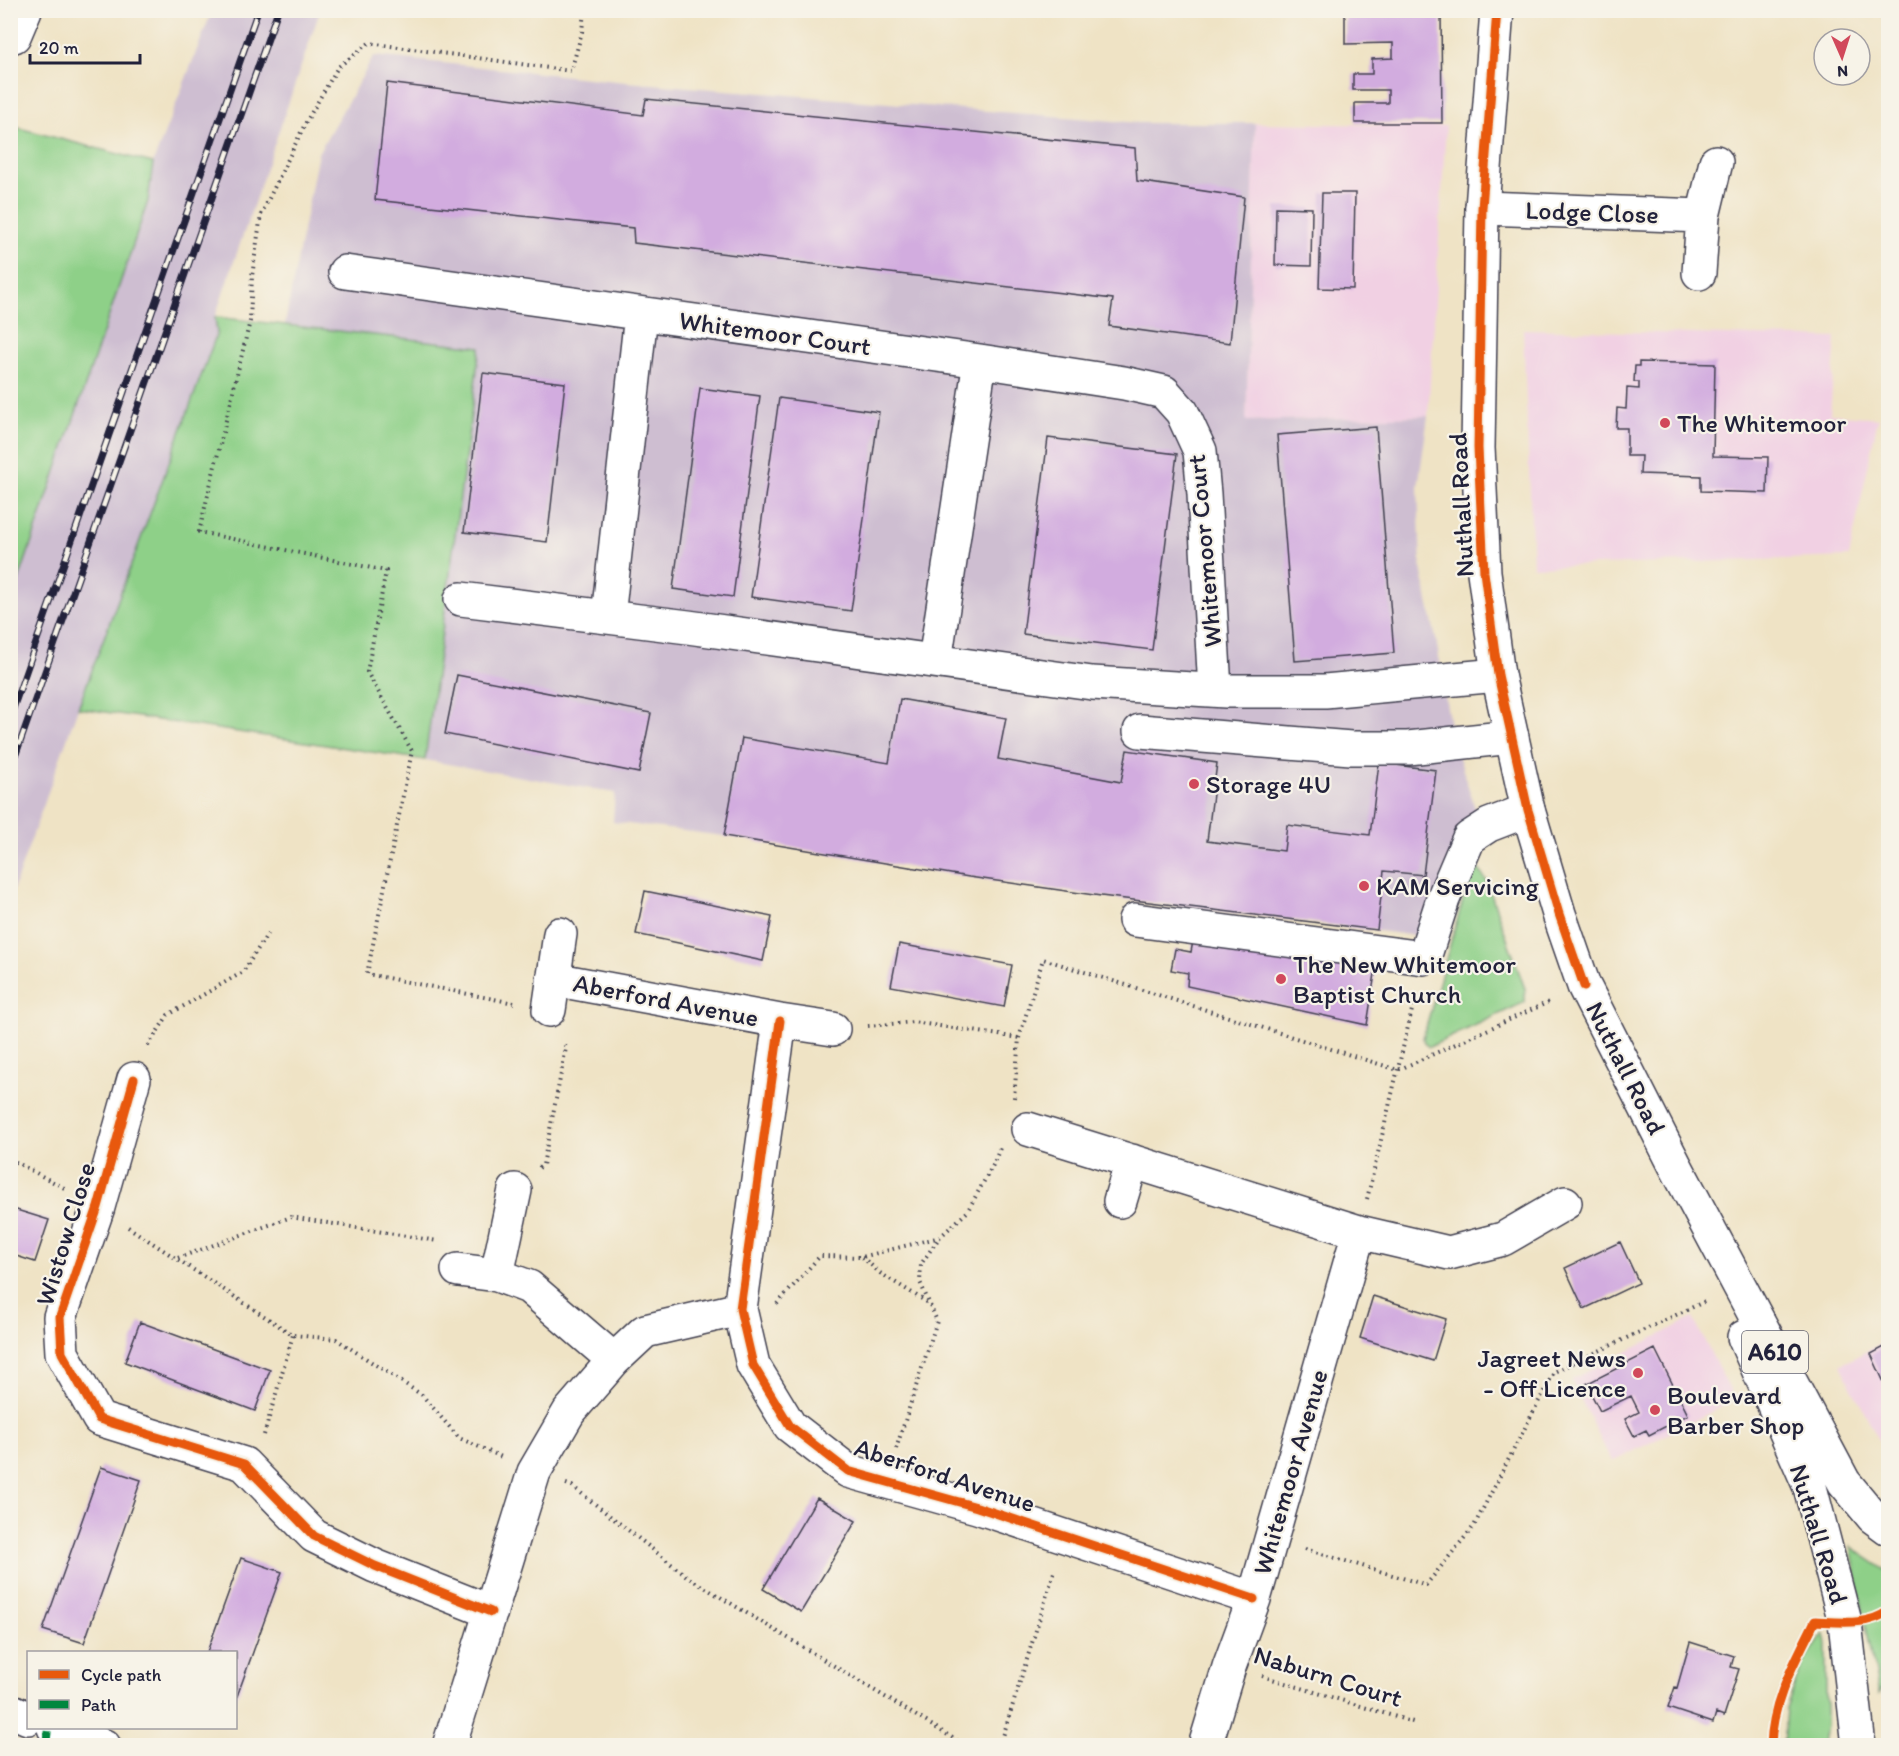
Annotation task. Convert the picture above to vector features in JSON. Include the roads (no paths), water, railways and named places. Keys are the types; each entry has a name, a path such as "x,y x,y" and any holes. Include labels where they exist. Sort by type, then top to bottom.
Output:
{"street":[{"name":"Nuthall Road","path":"1497,10 1482,208 1478,448 1484,572 1498,675 1528,810 1559,914 1584,986 1675,1165 1844,1482 1873,1517 1888,1528"},
{"path":"1699,273 1703,216 1716,162"},
{"name":"Lodge Close","path":"1482,208 1703,216"},
{"name":"Whitemoor Court","path":"345,272 980,361 1124,383 1164,392 1182,412 1200,451 1215,690"},
{"name":"Whitemoor Court","path":"608,617 641,314"},
{"path":"935,661 980,361"},
{"path":"461,599 1092,683 1215,690 1325,691 1498,675"},
{"path":"1140,731 1351,748 1408,748 1512,737"},
{"path":"1135,920 1424,958 1443,899 1469,838 1489,825 1528,810"},
{"name":"Aberford Avenue","path":"560,934 551,994 833,1029"},
{"name":"Aberford Avenue","path":"780,1021 744,1323 753,1365 790,1426 848,1471 977,1507 1254,1599"},
{"name":"Wistow Close","path":"134,1079 98,1207 60,1317 62,1353 99,1419 244,1464 314,1536 375,1566 491,1612"},
{"path":"1015,1124 1359,1232 1449,1253 1503,1239 1565,1203"},
{"path":"1120,1201 1132,1161"},
{"name":"Nuthall Road","path":"1675,1165 1725,1292 1810,1487 1845,1622 1859,1746"},
{"path":"497,1275 515,1190"},
{"name":"Whitemoor Avenue","path":"1205,1746 1229,1667 1254,1599 1359,1232"},
{"path":"458,1270 497,1275 529,1287 614,1360"},
{"path":"449,1746 534,1472 569,1413 614,1360 645,1331 744,1323"},
{"path":"1844,1482 1888,1504"},
{"path":"10,1710 27,1718"},
{"path":"57,1729 104,1746"}],"railway":[{"path":"10,717 258,10"},
{"path":"10,771 278,10"}],"place":[{"name":"The Whitemoor","path":"1665,423"},
{"name":"Storage 4U","path":"1194,784"},
{"name":"KAM Servicing","path":"1364,886"},
{"name":"The New Whitemoor Baptist Church","path":"1281,979"},
{"name":"Jagreet News - Off Licence","path":"1638,1373"},
{"name":"Boulevard Barber Shop","path":"1655,1410"}]}
